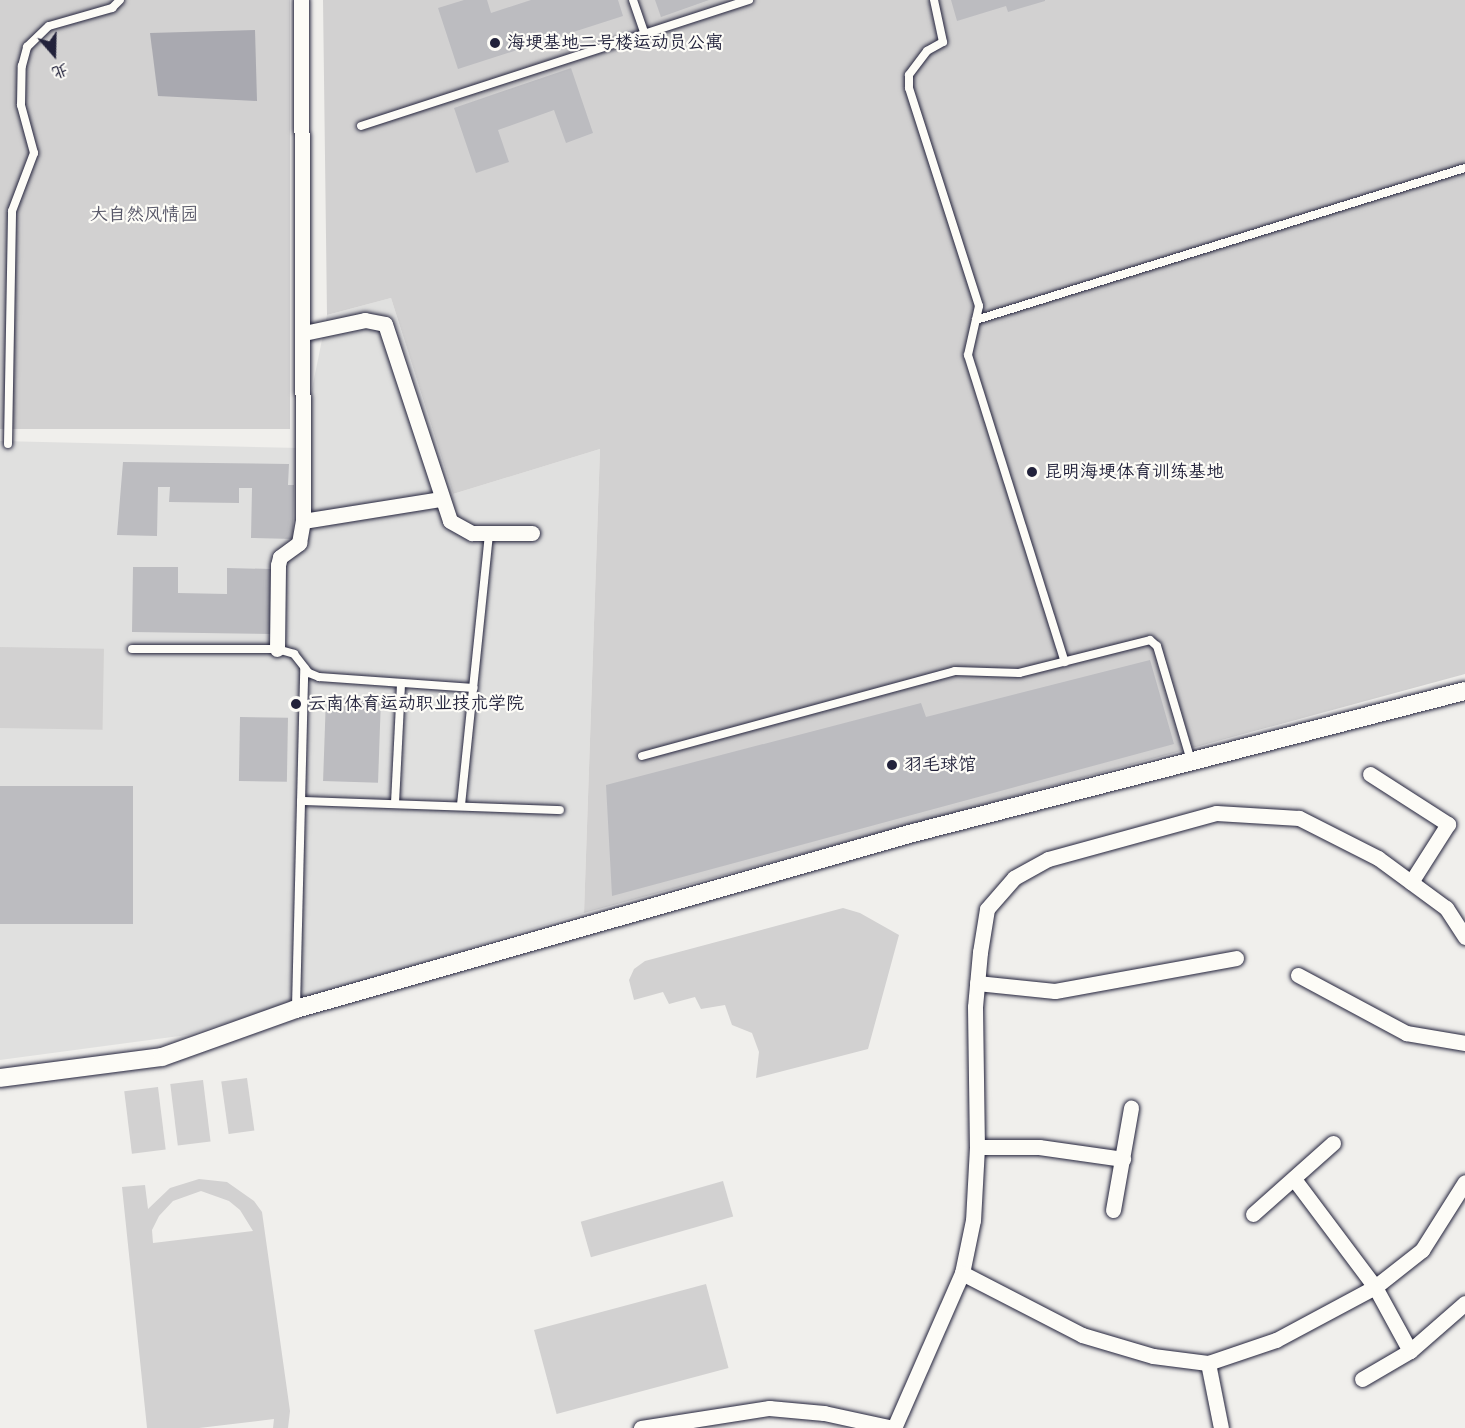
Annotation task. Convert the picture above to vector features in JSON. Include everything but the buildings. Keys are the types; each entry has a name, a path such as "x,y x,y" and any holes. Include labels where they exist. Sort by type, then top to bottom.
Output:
{"street":[{"path":"277,649 278,565 280,557 299,543 303,521 301,0"},
{"path":"304,333 365,320 385,324 441,500 456,528 489,533 532,533"},
{"path":"303,521 441,500"},
{"path":"0,1078 162,1058 296,1009 913,833 1465,691"},
{"path":"1370,774 1448,824 1411,882"},
{"path":"641,1428 769,1408 824,1421 894,1428 962,1273 973,1220 977,1148 977,983 987,909 1014,878 1048,859 1216,813 1299,818 1378,858 1446,908 1465,937"},
{"path":"977,983 1055,991 1236,958"},
{"path":"1298,975 1406,1033 1465,1043"},
{"path":"1113,1210 1131,1108"},
{"path":"1254,1214 1333,1143"},
{"path":"977,1148 1062,1149 1123,1160"},
{"path":"1294,1179 1375,1287 1410,1351"},
{"path":"962,1273 1082,1335 1153,1356 1208,1363 1276,1340 1375,1287 1422,1250 1465,1182"},
{"path":"1362,1379 1410,1351 1465,1303"},
{"path":"1208,1363 1221,1428"}],"lane":[{"path":"8,444 12,211 34,153 21,105 22,66 27,47 49,26 112,8 120,0"},
{"path":"633,0 645,34"},
{"path":"361,126 749,0"},
{"path":"934,0 943,42 927,51 909,75 909,88 979,306 968,340 968,355 1065,662"},
{"path":"976,320 1465,168"},
{"path":"461,806 489,533"},
{"path":"642,756 955,671 1019,673 1137,641 1150,640 1156,645 1191,761"},
{"path":"132,649 277,649 294,654 304,668 319,677 474,688"},
{"path":"296,1009 304,668"},
{"path":"394,803 401,683"},
{"path":"301,801 560,810"}],"shaded area":[{"path":"255,30 257,101 158,96 150,33"},
{"name":"云南体育运动职业技术学院","path":"391,298 453,494 600,449 584,913 187,1035 0,1060 0,441 300,448 327,315"}],"green space":[{"name":"大自然风情园","path":"0,0 290,0 290,429 0,429"},
{"name":"昆明海埂体育训练基地","path":"323,0 1465,0 1465,674 584,913 600,449 453,494 391,298 327,315"},
{"path":"0,647 104,649 103,730 0,728"},
{"path":"843,908 860,913 899,935 868,1049 756,1078 759,1052 752,1033 732,1025 725,1005 701,1009 695,997 669,1004 663,992 634,1000 629,980 634,969 645,961"},
{"path":"247,1078 254,1130 229,1134 221,1082"},
{"path":"203,1080 211,1142 178,1146 170,1084"},
{"path":"158,1087 166,1150 132,1154 124,1091"},
{"path":"199,1179 227,1182 254,1201 262,1212 290,1411 288,1428 273,1428 274,1419 199,1428 147,1428 122,1187 145,1185 148,1209 170,1188","holes":["201,1191 229,1201 240,1210 253,1231 153,1243 152,1230 159,1216 173,1201"]},
{"path":"723,1181 733,1217 591,1257 581,1222"},
{"path":"706,1284 729,1368 557,1414 534,1330"}],"place":[{"name":"海埂基地二号楼运动员公寓","path":"495,43"},
{"name":"昆明海埂体育训练基地","path":"1032,472"},
{"name":"云南体育运动职业技术学院","path":"296,704"},
{"name":"羽毛球馆","path":"892,765"}]}
